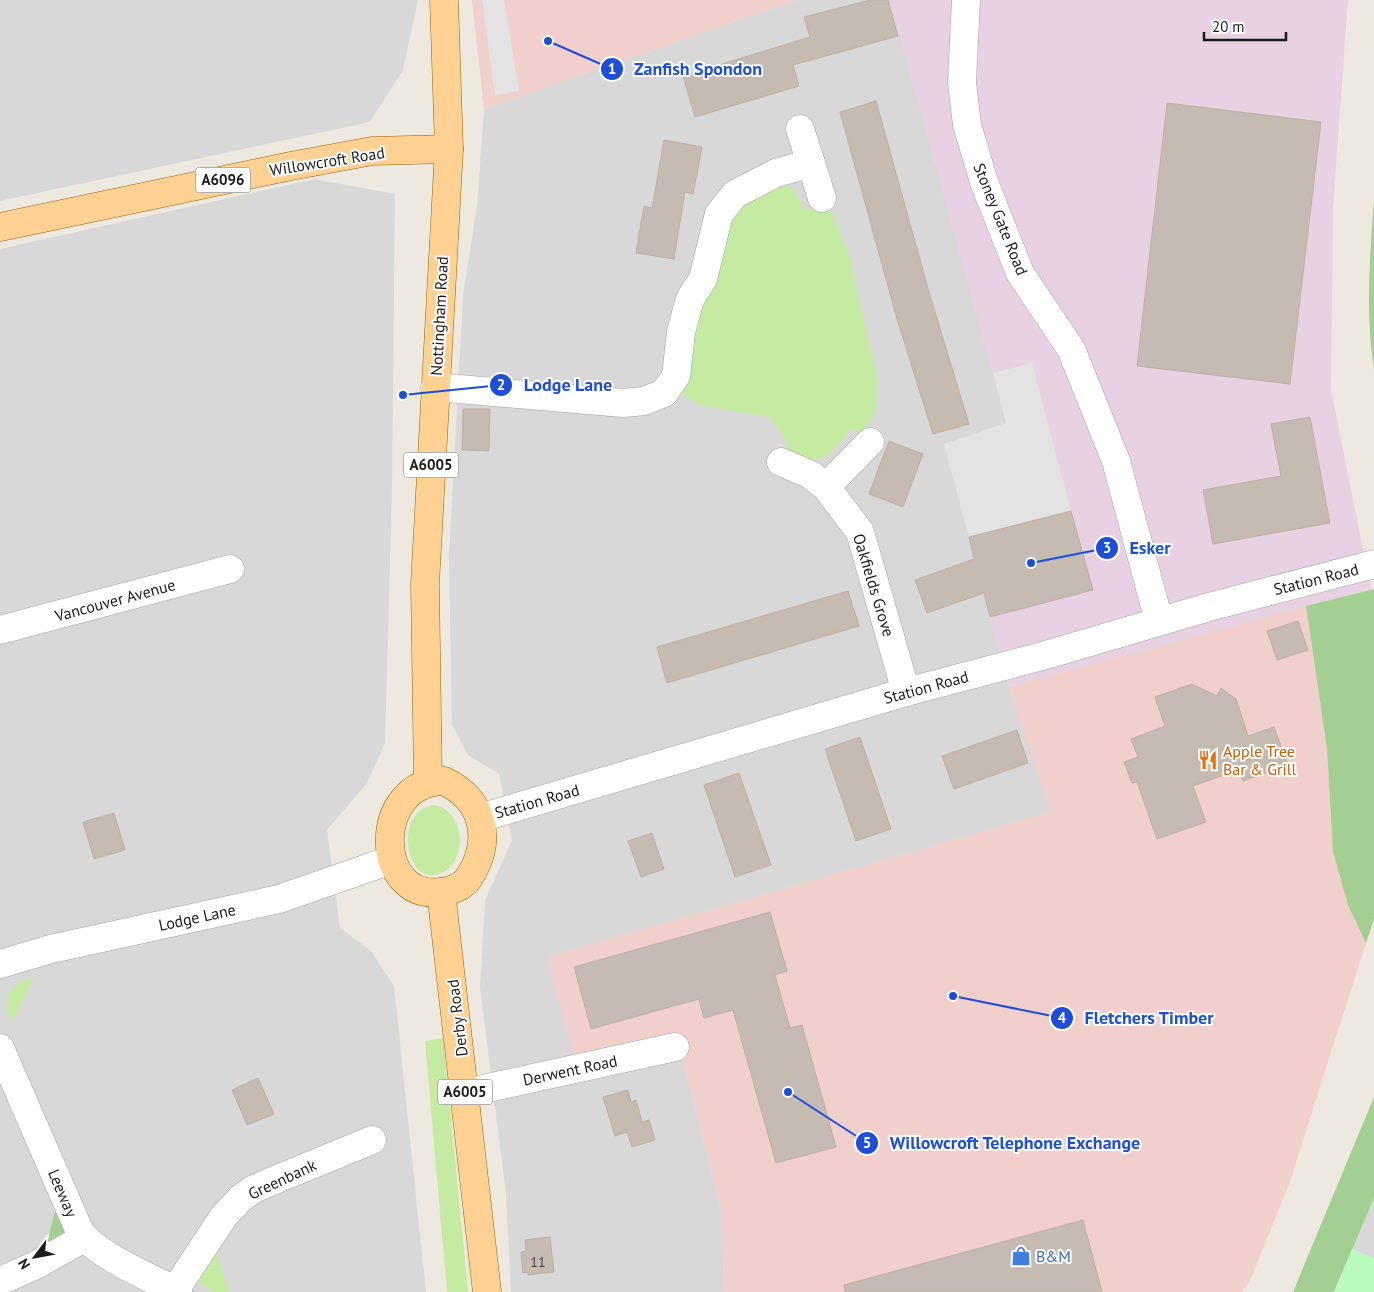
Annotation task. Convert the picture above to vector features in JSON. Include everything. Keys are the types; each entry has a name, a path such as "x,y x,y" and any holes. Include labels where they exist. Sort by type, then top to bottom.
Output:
{"main road":[{"name":"Nottingham Road","path":"428,782 425,584 449,149 444,0"},
{"name":"Willowcroft Road","path":"0,227 291,166 372,151 449,149"},
{"path":"444,781 457,787 468,796 480,818 482,843 477,862 467,881 456,889 430,893 411,885 391,860 389,848 392,819 402,800 418,787 428,782 444,781"},
{"name":"Derby Road","path":"441,892 466,1092 487,1292"}],"street":[{"name":"Stoney Gate Road","path":"966,0 962,82 967,125 984,182 1020,273 1071,349 1116,461 1159,621"},
{"path":"800,129 822,198"},
{"path":"435,387 623,403 644,401 664,393 676,376 681,332 690,299 704,279 719,214 734,194 776,173 811,163"},
{"path":"826,487 870,442"},
{"name":"Oakfields Grove","path":"782,462 811,475 826,487 860,532 906,692"},
{"name":"Station Road","path":"480,818 906,692 1046,655 1159,621 1362,567"},
{"name":"Vancouver Avenue","path":"0,630 230,569"},
{"name":"Lodge Lane","path":"0,964 51,949 279,899 391,860"},
{"name":"Derwent Road","path":"466,1092 675,1047"},
{"name":"Leeway","path":"0,1048 75,1222 84,1238 110,1256 176,1291"},
{"name":"Greenbank","path":"176,1291 224,1216 241,1198 254,1189 372,1140"},
{"path":"0,1282 84,1238"}],"shaded area":[{"path":"0,0 418,0 403,70 370,122 0,201"},
{"path":"472,0 796,0 484,109"},
{"path":"482,0 504,0 519,91 495,95"},
{"path":"796,0 890,0 1007,423 944,444 1009,687 1052,812 547,957 676,1034 722,1213 724,1292 511,1292 506,1194 480,987 485,901 512,840 499,774 468,755 452,725 449,556 463,296 477,206 484,109"},
{"path":"890,0 1348,0 1333,209 1331,390 1371,589 1009,687 944,444 1006,423"},
{"path":"314,179 395,194 392,487 385,743 367,783 327,830 340,928 371,951 394,986 426,1292 0,1292 0,249"},
{"path":"1032,363 1071,511 969,537 944,444 1006,423 993,373"},
{"path":"1306,606 1327,749 1333,852 1348,905 1366,943 1289,1184 1250,1281 1242,1292 724,1292 722,1213 676,1035 574,1057 547,957 1051,812 1009,687"},
{"path":"1374,1198 1374,1259 1352,1249"}],"green space":[{"path":"786,185 795,191 803,210 823,206 832,214 848,252 877,377 876,410 865,430 859,433 852,428 833,451 820,459 812,460 791,453 781,432 768,417 698,405 681,394 690,371 692,329 730,220 745,200 770,187"},
{"path":"1374,198 1374,370 1369,306"},
{"path":"1374,589 1374,919 1366,943 1348,905 1333,852 1327,749 1306,606"},
{"path":"435,805 446,810 454,819 459,830 460,843 458,855 452,865 444,872 432,875 422,872 415,865 410,854 408,841 409,829 414,817 422,809"},
{"path":"34,977 12,1022 7,1005 9,993 18,984"},
{"path":"443,1038 468,1292 447,1292 425,1041"},
{"path":"1374,1097 1374,1198 1334,1292 1293,1292"},
{"path":"57,1204 68,1234 46,1245"},
{"path":"214,1247 229,1292 215,1292 198,1282 197,1279"},
{"path":"1352,1249 1374,1259 1374,1292 1334,1292"}],"building":[{"path":"870,0 888,0 898,36 793,65 799,86 695,117 683,76 810,37 804,17"},
{"path":"876,101 929,292 969,424 933,434 897,319 840,112"},
{"path":"1167,103 1321,122 1290,384 1137,366"},
{"path":"664,140 702,147 693,194 685,192 674,259 636,253 644,206 652,208"},
{"path":"463,409 490,409 489,451 462,450"},
{"path":"1310,417 1330,523 1213,544 1203,490 1281,476 1271,424"},
{"path":"889,441 923,454 903,507 869,494"},
{"path":"1071,511 1093,590 990,617 984,593 927,613 915,580 974,559 969,537"},
{"path":"848,591 859,626 667,683 657,647"},
{"path":"1298,621 1308,650 1277,660 1267,631"},
{"name":"Apple Tree Bar & Grill","path":"1192,684 1217,696 1221,688 1236,699 1248,736 1274,727 1288,765 1243,781 1238,770 1193,786 1206,822 1157,839 1137,782 1132,783 1124,762 1138,757 1131,739 1165,726 1155,697"},
{"path":"1017,730 1028,763 954,789 942,756"},
{"path":"860,737 891,829 856,841 825,749"},
{"path":"739,773 771,865 735,877 704,785"},
{"path":"114,813 125,850 94,859 83,822"},
{"path":"652,833 664,869 641,877 628,841"},
{"path":"770,912 787,971 775,975 790,1028 802,1025 836,1147 776,1163 733,1010 704,1018 699,999 591,1029 574,967"},
{"path":"258,1078 274,1114 247,1125 232,1090"},
{"path":"628,1090 631,1102 636,1100 642,1122 649,1120 655,1140 632,1147 627,1132 615,1136 603,1097"},
{"name":"B&M","path":"1083,1220 1102,1292 845,1292 844,1285"},
{"path":"550,1237 554,1272 528,1275 528,1272 523,1273 521,1252 526,1251 525,1240"}],"place":[{"name":"Zanfish Spondon","path":"548,41"},
{"name":"Lodge Lane","path":"403,395"},
{"name":"Esker","path":"1031,563"},
{"name":"Apple Tree Bar & Grill","path":"1208,760"},
{"name":"Fletchers Timber","path":"953,996"},
{"name":"Willowcroft Telephone Exchange","path":"788,1092"},
{"name":"B&M","path":"1021,1256"}]}
